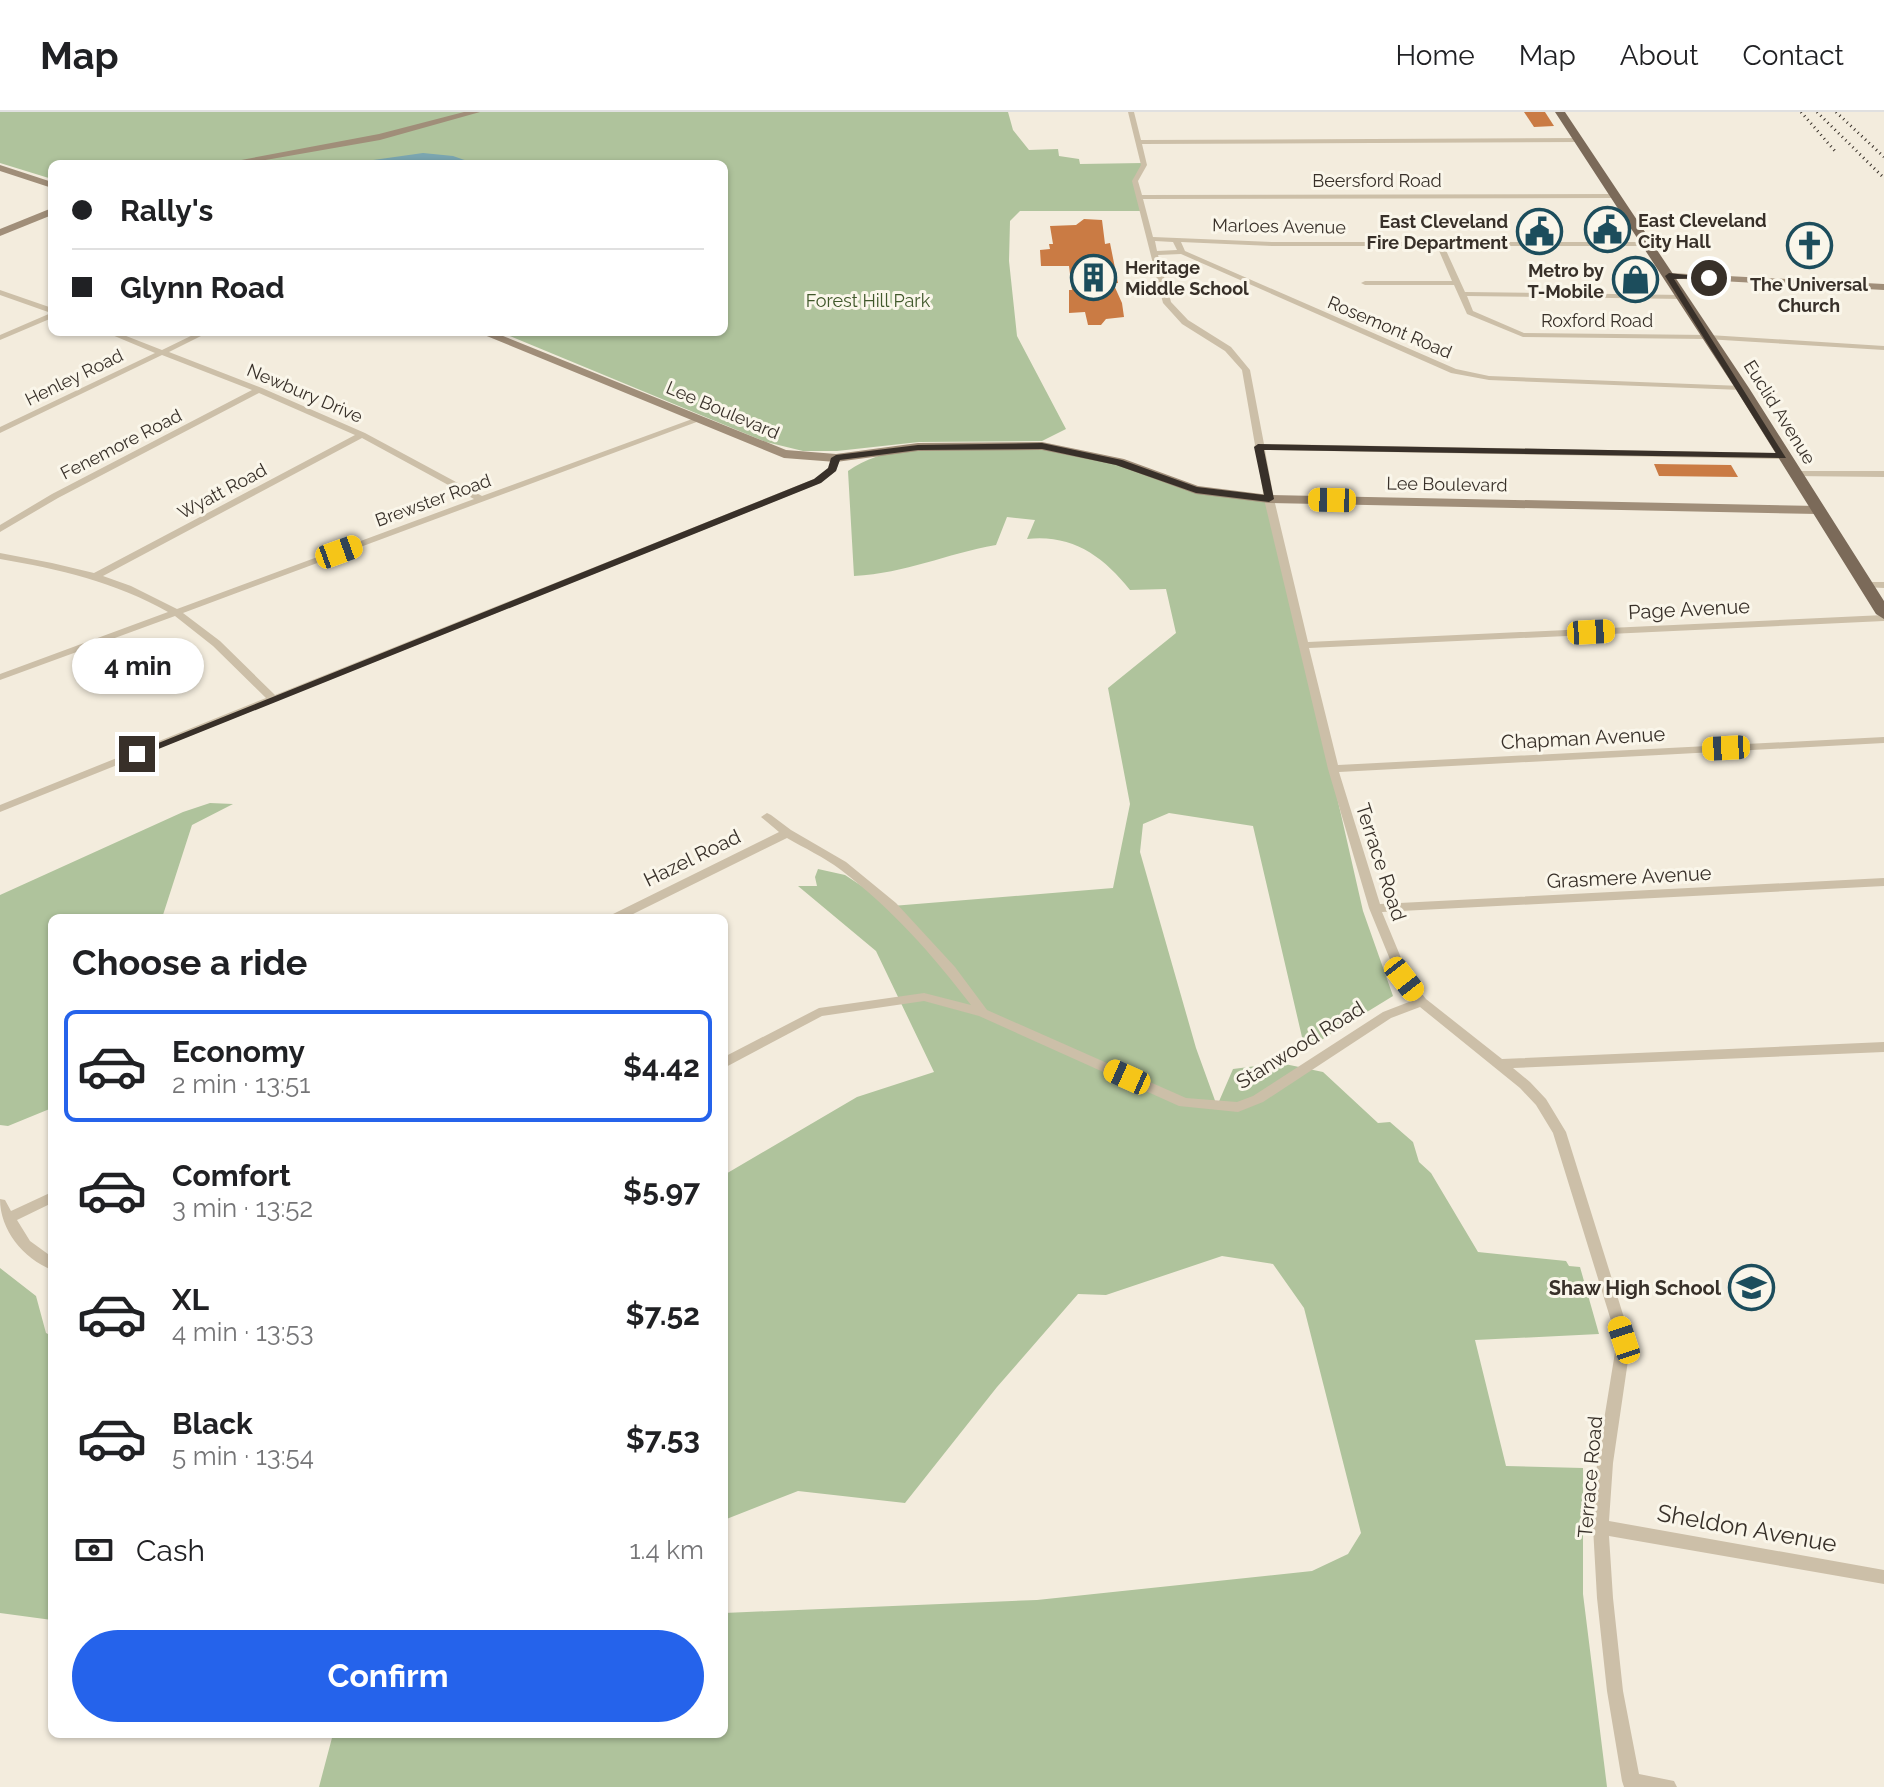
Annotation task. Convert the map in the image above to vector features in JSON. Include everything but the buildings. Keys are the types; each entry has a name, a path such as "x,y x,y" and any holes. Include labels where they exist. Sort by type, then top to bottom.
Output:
{"main road":[{"name":"Euclid Avenue","path":"1560,112 1742,388 1884,616"}],"street":[{"path":"249,160 369,140 475,112"},
{"name":"Terrace Road","path":"1131,112 1144,165 1135,181 1164,296 1172,309 1242,362 1249,384 1269,499 1333,769 1375,908 1404,979 1422,1002 1501,1064 1541,1102 1559,1132 1624,1340 1605,1463 1601,1527 1615,1691 1632,1784"},
{"path":"1138,142 1579,140"},
{"path":"0,168 48,184"},
{"name":"Beersford Road","path":"1140,197 1615,196"},
{"path":"0,233 48,213"},
{"path":"1176,240 1182,252"},
{"name":"Marloes Avenue","path":"1151,246 1176,240 1648,244"},
{"name":"Roxford Road","path":"1439,243 1470,312 1523,335 1709,337 1884,348"},
{"name":"Rosemont Road","path":"1151,246 1182,252 1454,371 1489,378 1742,388"},
{"path":"1669,276 1884,287"},
{"path":"1365,283 1456,283"},
{"path":"0,292 48,311"},
{"path":"1462,294 1683,297"},
{"path":"0,338 48,315"},
{"name":"Newbury Drive","path":"120,336 259,390 362,435 480,499"},
{"name":"Henley Road","path":"0,430 197,336"},
{"name":"Lee Boulevard","path":"493,336 784,454 836,458 918,447 1042,446 1119,462 1196,490 1269,499 1818,510"},
{"name":"Fenemore Road","path":"0,529 55,496 259,390"},
{"name":"Brewster Road","path":"0,677 698,420"},
{"name":"Wyatt Road","path":"96,576 362,435"},
{"path":"1258,447 1783,456"},
{"path":"0,809 817,481 833,469 836,458"},
{"path":"1795,474 1884,474"},
{"path":"0,556 96,576 175,613 220,647 273,699"},
{"path":"1866,585 1884,585"},
{"name":"Page Avenue","path":"1304,645 1884,616"},
{"name":"Chapman Avenue","path":"1333,769 1884,740"},
{"name":"Stanwood Road","path":"767,817 787,833 842,865 892,906 951,970 983,1013 1184,1103 1238,1107 1258,1099 1387,1015 1422,1002"},
{"name":"Hazel Road","path":"623,914 787,833"},
{"name":"Grasmere Avenue","path":"1375,908 1884,882"},
{"path":"728,1061 819,1012 924,997 983,1013"},
{"path":"1501,1064 1884,1047"},
{"path":"9,1218 48,1199"},
{"path":"0,1204 25,1245 48,1261"},
{"name":"Sheldon Avenue","path":"1601,1527 1884,1577"},
{"path":"1632,1784 1668,1787"}],"green space":[{"name":"Forest Hill Park","path":"0,112 1008,112 1013,130 1029,150 1058,149 1059,156 1079,159 1080,164 1143,163 1135,181 1143,211 1020,211 1010,221 1009,261 1017,336 1066,429 1042,441 919,442 837,451 803,451 766,442 510,336 728,336 728,160 48,160 48,178 0,163"},
{"path":"951,445 1015,445 1087,454 1175,484 1269,499 1363,911 1393,996 1305,1050 1253,826 1169,813 1143,824 1140,852 1196,1048 1217,1106 1233,1069 1280,1063 1323,1072 1378,1123 1390,1122 1413,1142 1419,1162 1431,1173 1478,1252 1566,1261 1569,1266 1580,1267 1599,1334 1475,1340 1506,1466 1583,1468 1583,1594 1607,1787 319,1787 332,1738 728,1738 728,1613 1037,1600 1312,1571 1348,1554 1361,1533 1304,1308 1273,1264 1222,1256 1106,1295 1078,1294 997,1387 905,1503 798,1491 728,1518 728,1173 857,1097 934,1072 876,951 798,886 817,886 815,877 818,869 845,875 892,906 1113,888 1130,804 1108,688 1176,633 1166,589 1130,590 1109,567 1085,550 1058,540 1027,539 1035,520 1007,517 996,545 891,571 854,576 848,471 886,454"},
{"path":"210,803 233,804 192,825 163,914 48,914 48,1110 8,1126 0,1125 0,895 183,812"},
{"path":"0,1268 36,1296 48,1334 48,1619 0,1613"}],"water":[{"path":"423,153 464,160 373,160"}],"railway":[{"path":"1801,112 1835,151"},
{"path":"1817,112 1884,178"},
{"path":"1836,112 1884,157"}],"place":[{"name":"East Cleveland City Hall","path":"1607,230"},
{"name":"East Cleveland Fire Department","path":"1539,231"},
{"name":"The Universal Church","path":"1809,246"},
{"name":"Heritage Middle School","path":"1094,277"},
{"name":"Metro by T-Mobile","path":"1635,280"},
{"name":"Shaw High School","path":"1752,1288"}],"route":[{"path":"137,754 817,481 833,469 836,458 918,447 1042,446 1119,462 1196,490 1269,499 1258,447 1783,456 1669,276 1709,278"}]}
